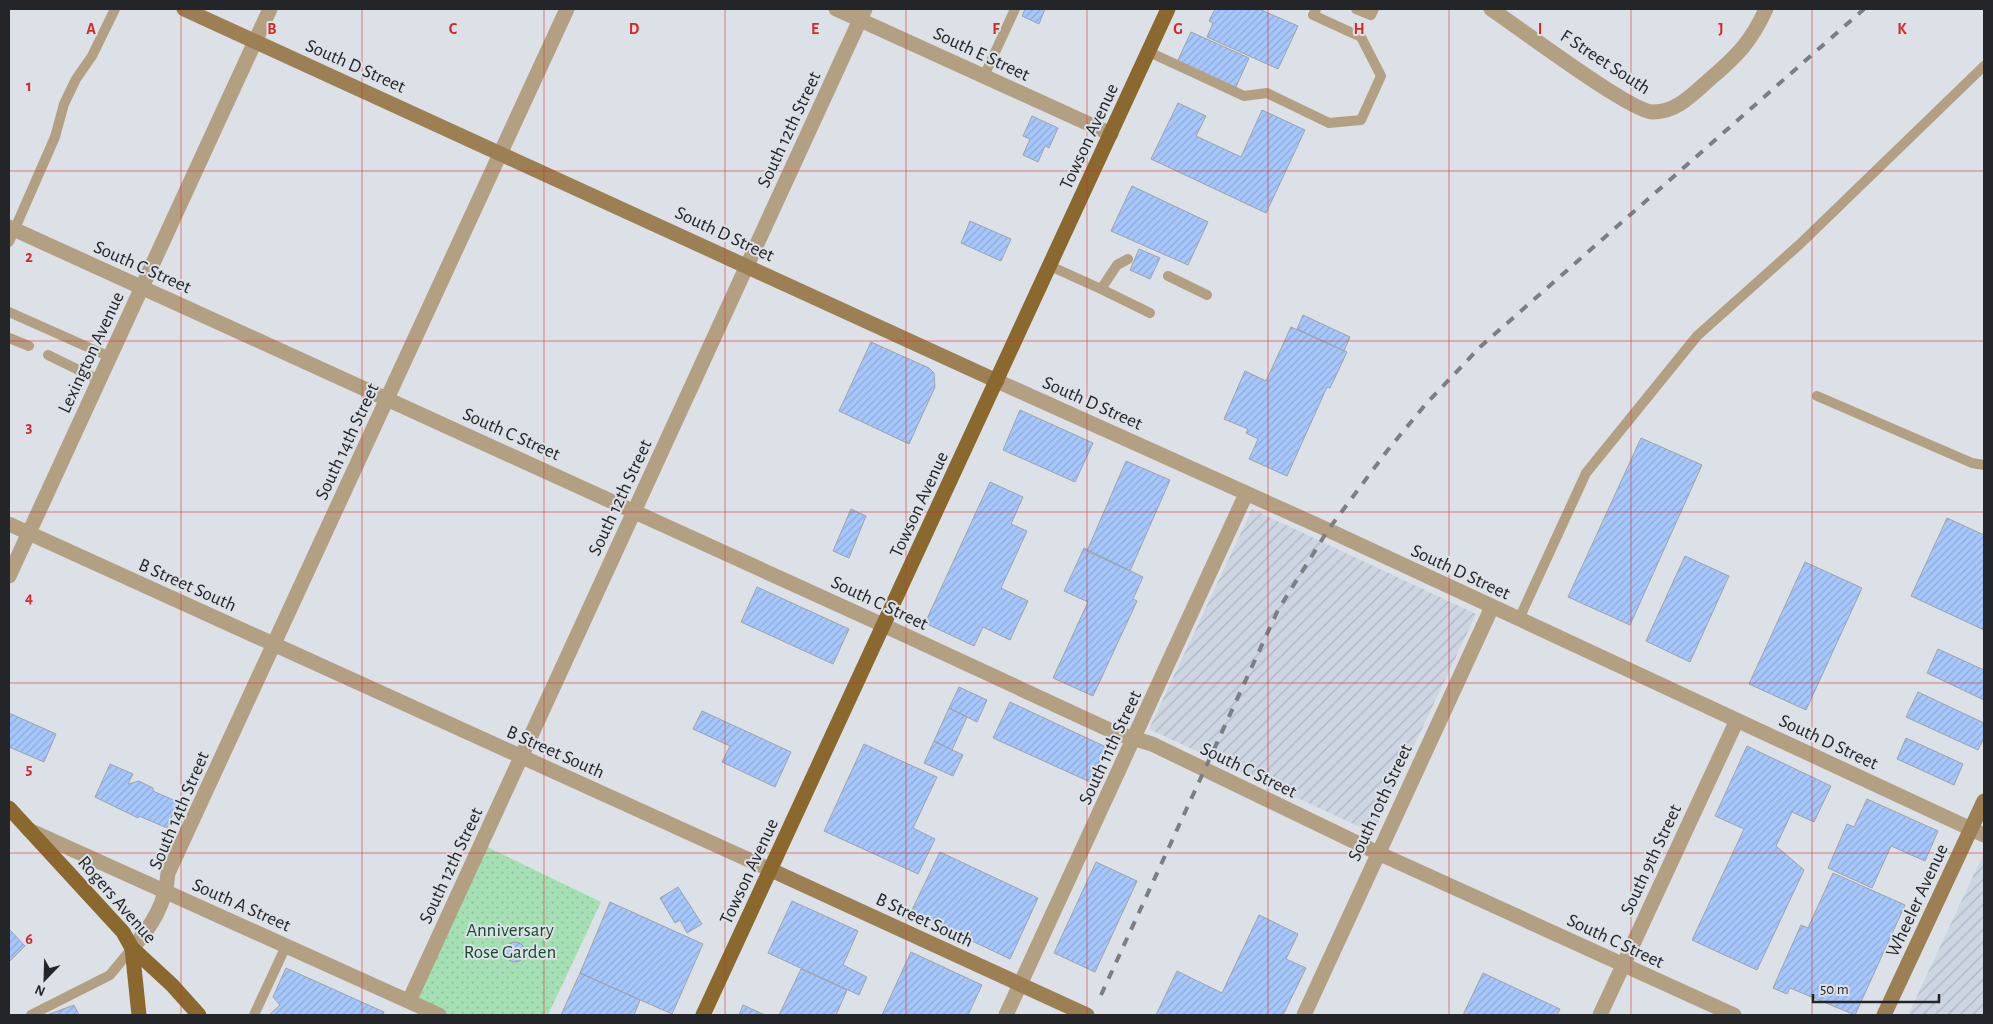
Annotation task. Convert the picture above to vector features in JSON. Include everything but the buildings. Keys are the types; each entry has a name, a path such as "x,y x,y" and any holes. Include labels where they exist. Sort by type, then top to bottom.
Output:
{"main road":[{"name":"Towson Avenue","path":"703,1015 1112,134 1168,9"},
{"name":"Rogers Avenue","path":"9,808 123,932 132,948 172,985 199,1015"},
{"path":"132,948 139,1015"}],"street":[{"name":"South D Street","path":"184,9 748,265 1978,832"},
{"name":"Lexington Avenue","path":"9,576 270,9"},
{"name":"South 14th Street","path":"132,948 150,928 167,892 168,873 567,9"},
{"name":"South E Street","path":"836,9 863,14 984,76 1112,134"},
{"name":"F Street South","path":"1491,9 1614,93 1650,112 1676,107 1700,88 1751,40 1766,9"},
{"name":"South 12th Street","path":"409,1002 863,14"},
{"name":"South C Street","path":"11,233 142,287 1116,733 1152,744 1378,853 1734,1015"},
{"name":"South 11th Street","path":"1006,1015 1135,739 1246,494"},
{"name":"B Street South","path":"9,524 1087,1015"},
{"name":"South 10th Street","path":"1304,1015 1492,607"},
{"name":"South 9th Street","path":"1600,1015 1737,720"},
{"name":"Wheeler Avenue","path":"1884,1015 1978,832 1984,801"},
{"name":"South A Street","path":"29,830 439,1015"}],"lane":[{"path":"11,233 55,137 64,104 76,79 92,56 115,9"},
{"path":"984,76 1015,9"},
{"path":"1149,52 1244,96 1267,93 1329,124 1361,120 1381,76 1361,37 1313,15 1316,9"},
{"path":"1356,9 1371,16 1374,9"},
{"path":"1519,620 1586,473 1697,336 1800,244 1984,66"},
{"path":"1101,289 1117,264 1128,259"},
{"path":"1050,266 1150,313"},
{"path":"1168,276 1208,295"},
{"path":"9,312 110,357"},
{"path":"9,338 28,346"},
{"path":"48,356 99,380"},
{"path":"1817,396 1972,463 1984,466"},
{"path":"254,1015 286,946"},
{"path":"30,1015 110,975 132,948"}],"shaded area":[{"path":"1252,509 1476,614 1373,833 1149,729"},
{"path":"1984,853 1984,1015 1908,1015"}],"green space":[{"name":"Anniversary Rose Garden","path":"481,844 601,902 548,1015 439,1015 409,1001"}],"railway":[{"path":"1101,995 1278,610 1328,530 1387,451 1425,405 1480,347 1864,9"}]}
